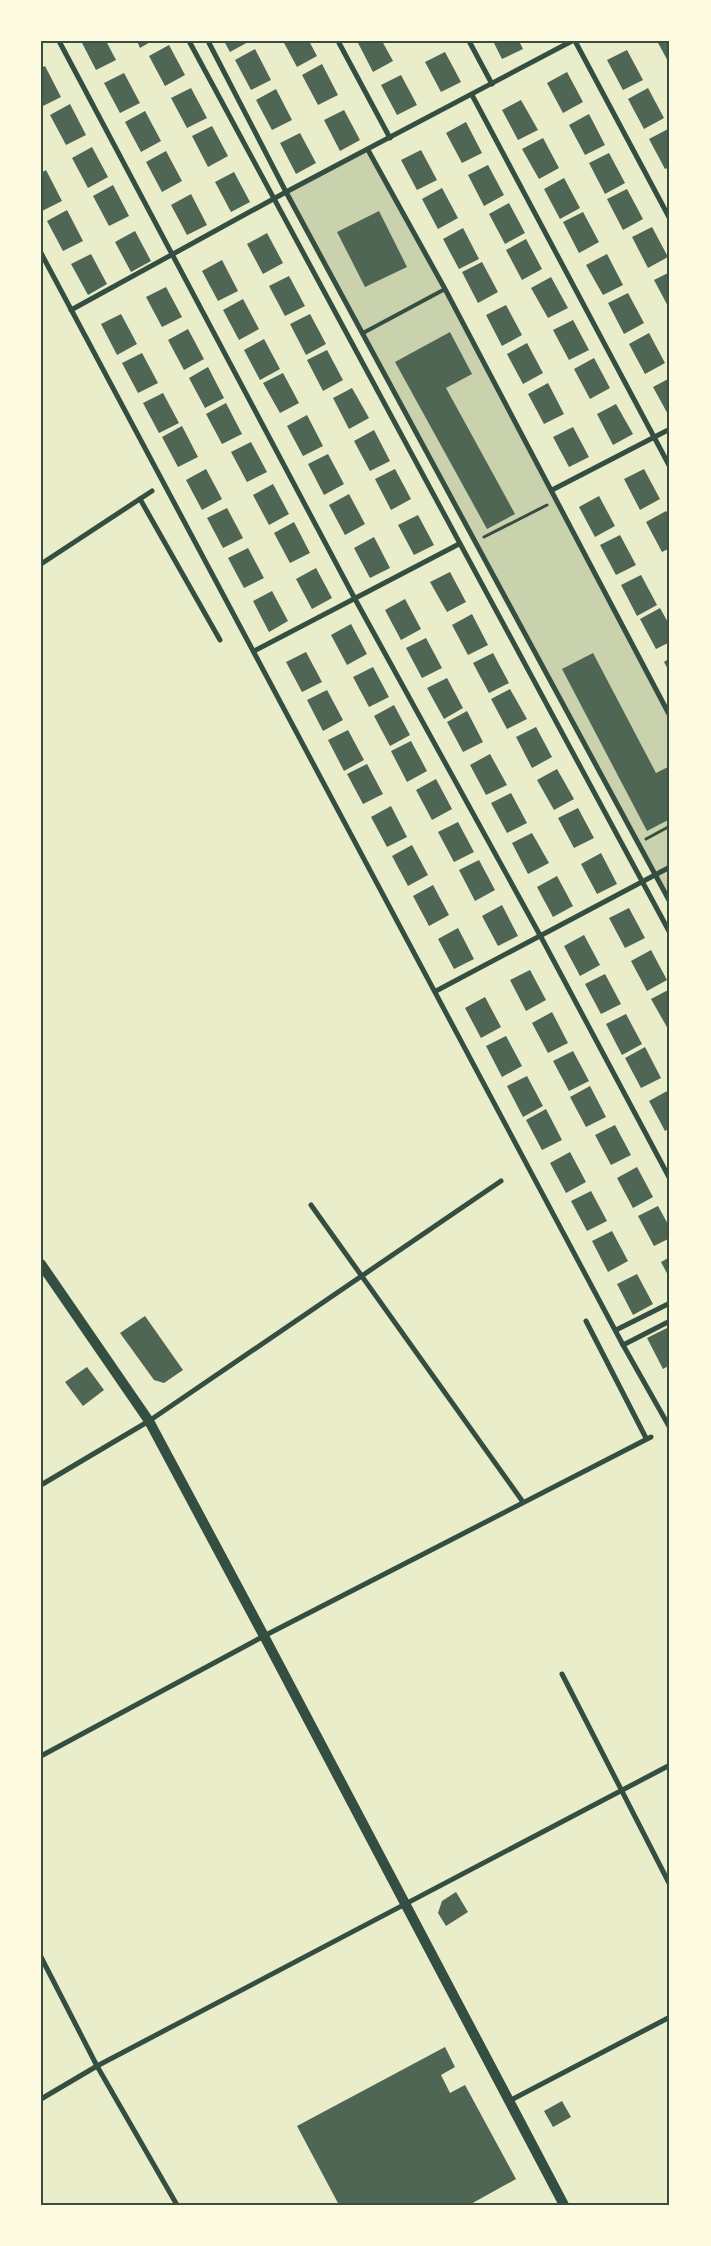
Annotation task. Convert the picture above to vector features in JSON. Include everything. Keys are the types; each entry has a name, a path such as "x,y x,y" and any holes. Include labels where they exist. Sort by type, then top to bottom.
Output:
{"main road":[{"path":"42,1267 149,1421 564,2205"}],"street":[{"path":"59,41 355,599 541,937 670,1179"},
{"path":"189,41 273,200 670,933"},
{"path":"208,41 286,192 670,902"},
{"path":"338,41 390,138"},
{"path":"469,41 492,84"},
{"path":"71,310 286,192 573,41 670,219"},
{"path":"472,95 670,467"},
{"path":"368,150 552,490 670,716"},
{"path":"41,253 623,1345 670,1428"},
{"path":"552,490 670,429"},
{"path":"41,564 152,491"},
{"path":"140,499 220,640"},
{"path":"254,651 460,544"},
{"path":"436,991 670,868"},
{"path":"41,1485 149,1421 501,1181"},
{"path":"311,1205 523,1502"},
{"path":"616,1330 670,1303"},
{"path":"41,1756 264,1636 649,1437 586,1321"},
{"path":"623,1345 670,1321"},
{"path":"562,1674 670,1885"},
{"path":"41,2099 97,2066 670,1765"},
{"path":"41,1957 97,2066 177,2205"},
{"path":"509,2101 670,2017"}],"lane":[{"path":"362,333 444,289"}],"path":[{"path":"474,542 557,500"},
{"path":"638,843 670,826"}],"green space":[{"path":"368,150 670,716 670,902 286,192"}],"building":[{"path":"81,41 106,41 116,60 96,70"},
{"path":"137,41 152,41 140,48"},
{"path":"224,41 250,41 230,52"},
{"path":"283,41 309,41 317,56 297,67"},
{"path":"357,41 382,41 393,61 373,72"},
{"path":"493,41 519,41 523,49 502,59"},
{"path":"657,41 670,41 670,65"},
{"path":"169,45 185,75 165,86 149,56"},
{"path":"255,49 271,80 251,90 235,60"},
{"path":"627,50 643,80 623,90 607,60"},
{"path":"445,52 461,82 441,92 425,62"},
{"path":"322,64 338,95 318,105 302,75"},
{"path":"45,66 61,97 41,107 41,68"},
{"path":"567,72 583,102 563,113 547,83"},
{"path":"124,73 140,103 120,113 104,83"},
{"path":"401,75 417,105 397,115 381,85"},
{"path":"191,88 207,118 187,128 171,98"},
{"path":"648,88 664,118 644,129 628,99"},
{"path":"276,89 292,120 272,130 256,100"},
{"path":"521,100 538,130 518,140 502,110"},
{"path":"70,104 86,135 66,145 50,115"},
{"path":"344,110 360,140 340,151 324,120"},
{"path":"145,111 161,141 141,152 125,122"},
{"path":"589,114 605,145 585,155 569,125"},
{"path":"466,122 482,153 462,163 446,133"},
{"path":"212,126 228,156 208,167 192,136"},
{"path":"670,128 670,167 665,169 649,139"},
{"path":"300,133 316,163 296,174 280,143"},
{"path":"543,138 559,168 539,179 522,149"},
{"path":"92,147 108,177 88,188 72,158"},
{"path":"421,150 437,180 417,190 401,160"},
{"path":"166,151 182,181 162,192 146,162"},
{"path":"609,153 625,183 605,194 589,163"},
{"path":"488,165 504,195 484,206 468,175"},
{"path":"46,170 62,201 42,211 41,173"},
{"path":"234,172 250,202 231,212 215,182"},
{"path":"564,178 580,208 560,219 544,189"},
{"path":"113,185 129,216 109,226 93,196"},
{"path":"442,188 458,218 438,229 422,199"},
{"path":"627,189 643,219 623,230 607,199"},
{"path":"191,194 207,225 187,235 171,205"},
{"path":"509,203 525,233 505,244 489,214"},
{"path":"67,210 83,241 63,251 47,221"},
{"path":"379,211 407,267 365,287 337,232"},
{"path":"583,212 599,242 579,253 563,222"},
{"path":"652,227 668,257 648,268 632,237"},
{"path":"463,228 479,259 459,269 443,239"},
{"path":"135,231 151,261 131,272 115,242"},
{"path":"267,233 283,263 263,274 247,244"},
{"path":"526,239 542,269 522,280 506,250"},
{"path":"91,254 107,284 88,295 71,264"},
{"path":"607,254 623,285 603,295 586,265"},
{"path":"222,260 238,291 218,301 202,271"},
{"path":"482,262 498,292 478,303 462,272"},
{"path":"670,272 670,310 654,280"},
{"path":"289,276 305,306 285,316 269,286"},
{"path":"551,277 568,308 548,318 531,288"},
{"path":"166,287 182,317 162,327 146,297"},
{"path":"628,293 644,323 624,334 608,303"},
{"path":"243,299 259,329 239,340 223,310"},
{"path":"506,305 522,335 502,346 486,315"},
{"path":"121,314 137,344 117,355 101,324"},
{"path":"310,314 326,344 306,355 290,324"},
{"path":"573,320 589,350 569,360 553,330"},
{"path":"188,329 204,359 184,370 168,340"},
{"path":"450,332 472,374 446,388 515,514 487,529 395,362"},
{"path":"649,333 665,363 645,374 629,344"},
{"path":"264,339 280,369 260,380 244,350"},
{"path":"527,343 543,373 523,384 507,354"},
{"path":"327,350 343,380 323,391 307,360"},
{"path":"142,353 158,383 138,393 122,363"},
{"path":"594,358 610,388 590,399 574,369"},
{"path":"208,367 224,398 205,408 189,378"},
{"path":"283,373 299,403 280,413 263,383"},
{"path":"670,378 670,418 653,387"},
{"path":"548,383 564,414 544,424 528,394"},
{"path":"352,388 369,418 349,429 333,398"},
{"path":"163,393 179,423 159,433 143,403"},
{"path":"226,403 242,434 222,444 206,414"},
{"path":"616,404 633,434 613,445 597,414"},
{"path":"307,415 323,446 303,456 287,426"},
{"path":"182,426 198,457 178,467 162,437"},
{"path":"573,427 589,457 569,467 553,437"},
{"path":"374,430 390,461 370,471 354,441"},
{"path":"251,442 267,472 247,482 231,452"},
{"path":"328,454 344,484 324,495 308,464"},
{"path":"206,469 222,499 202,510 186,480"},
{"path":"395,469 411,499 391,510 375,479"},
{"path":"644,469 660,499 640,510 624,479"},
{"path":"273,484 289,514 269,525 253,495"},
{"path":"349,494 365,524 345,535 329,505"},
{"path":"599,496 615,526 595,537 579,507"},
{"path":"227,508 243,538 223,548 207,518"},
{"path":"666,511 670,518 670,548 662,552 646,522"},
{"path":"418,515 434,545 414,555 398,525"},
{"path":"294,522 310,553 290,563 274,533"},
{"path":"620,535 636,565 616,575 600,545"},
{"path":"374,537 390,568 370,578 354,548"},
{"path":"248,548 264,578 244,588 228,558"},
{"path":"316,568 332,598 312,609 296,579"},
{"path":"450,572 466,602 447,612 430,582"},
{"path":"641,575 657,605 637,616 621,585"},
{"path":"272,591 288,621 269,632 253,601"},
{"path":"405,599 421,629 401,640 385,610"},
{"path":"660,608 670,626 670,642 656,649 640,619"},
{"path":"472,614 488,645 468,655 452,625"},
{"path":"351,624 367,654 347,665 331,635"},
{"path":"426,638 442,668 422,678 406,648"},
{"path":"306,652 322,682 302,692 286,662"},
{"path":"493,653 509,683 489,693 473,663"},
{"path":"593,653 656,773 670,766 670,819 647,831 562,669"},
{"path":"670,658 670,673 664,662"},
{"path":"373,667 389,697 369,707 353,677"},
{"path":"447,678 463,708 444,719 427,688"},
{"path":"510,689 527,719 507,729 491,699"},
{"path":"327,690 343,720 323,731 307,700"},
{"path":"394,705 410,735 390,746 374,716"},
{"path":"467,711 483,742 463,752 447,722"},
{"path":"536,727 552,757 532,768 516,737"},
{"path":"348,730 364,760 344,771 328,740"},
{"path":"411,741 427,771 407,782 391,751"},
{"path":"490,754 507,785 486,795 470,765"},
{"path":"367,764 383,794 363,804 347,774"},
{"path":"557,769 574,799 554,810 537,780"},
{"path":"436,779 452,809 432,820 416,790"},
{"path":"511,793 527,823 507,833 491,803"},
{"path":"391,806 407,837 387,847 371,817"},
{"path":"578,808 594,838 574,848 558,818"},
{"path":"458,822 474,852 454,862 438,832"},
{"path":"532,833 549,863 528,874 512,843"},
{"path":"412,845 428,875 408,886 392,856"},
{"path":"601,853 617,884 597,894 581,864"},
{"path":"479,860 495,890 475,901 459,870"},
{"path":"557,876 573,906 553,917 537,887"},
{"path":"433,885 449,915 429,926 413,896"},
{"path":"502,905 518,936 498,946 482,916"},
{"path":"629,908 645,938 625,948 609,918"},
{"path":"458,928 474,959 454,969 438,939"},
{"path":"584,935 600,965 580,976 564,946"},
{"path":"651,950 667,980 647,991 631,961"},
{"path":"530,970 546,1000 526,1011 510,980"},
{"path":"605,974 621,1004 601,1014 585,984"},
{"path":"670,989 670,1028 668,1029 651,999"},
{"path":"485,997 501,1027 481,1038 465,1008"},
{"path":"552,1012 568,1043 548,1053 532,1023"},
{"path":"626,1014 642,1044 622,1055 606,1024"},
{"path":"506,1036 522,1066 502,1077 486,1046"},
{"path":"645,1047 661,1078 641,1088 625,1058"},
{"path":"573,1051 589,1081 569,1091 553,1061"},
{"path":"527,1076 543,1106 523,1117 507,1086"},
{"path":"590,1086 606,1117 586,1127 570,1097"},
{"path":"669,1090 670,1128 665,1131 649,1101"},
{"path":"546,1109 562,1140 542,1150 526,1120"},
{"path":"615,1125 631,1155 611,1165 595,1135"},
{"path":"570,1152 586,1182 566,1193 550,1163"},
{"path":"637,1167 653,1197 633,1208 617,1178"},
{"path":"591,1191 607,1221 587,1231 571,1201"},
{"path":"658,1206 670,1228 670,1238 654,1246 638,1216"},
{"path":"612,1231 628,1261 608,1272 592,1241"},
{"path":"670,1257 670,1279 661,1262"},
{"path":"637,1274 653,1304 633,1315 617,1284"},
{"path":"145,1316 183,1370 164,1383 154,1380 120,1333"},
{"path":"667,1328 670,1332 670,1365 663,1369 647,1338"},
{"path":"87,1367 104,1390 83,1406 65,1382"},
{"path":"456,1892 468,1912 446,1926 438,1913 442,1901"},
{"path":"445,2047 455,2067 441,2075 450,2093 465,2085 516,2179 469,2205 339,2205 297,2126"},
{"path":"562,2101 571,2117 553,2127 544,2111"}]}
